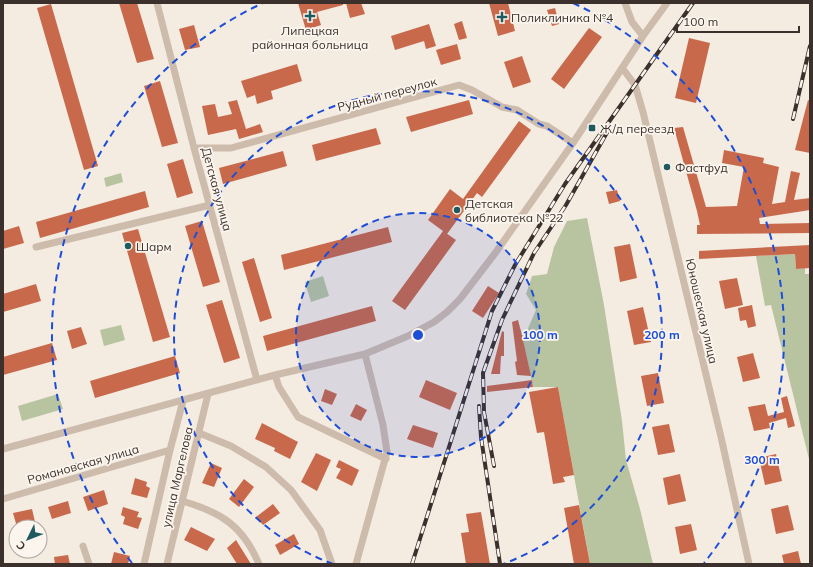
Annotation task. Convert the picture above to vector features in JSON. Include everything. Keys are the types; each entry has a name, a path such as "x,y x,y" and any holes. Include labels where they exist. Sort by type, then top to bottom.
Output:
{"street":[{"name":"Детская улица","path":"157,3 194,148 257,380"},
{"path":"625,3 632,22 643,36"},
{"path":"3,449 275,375 365,354 408,336 434,322 460,300 496,252 573,143 623,69 643,36 667,3"},
{"name":"Юношеская улица","path":"623,69 635,84 643,112 721,437 749,564"},
{"name":"Рудный переулок","path":"194,148 232,148 459,85 472,90 502,107 517,110 539,124 547,126 573,143"},
{"path":"36,247 210,205"},
{"path":"356,564 387,452 383,425 365,354"},
{"path":"275,375 279,387 298,417 386,459"},
{"name":"улица Маргелова","path":"167,564 208,394"},
{"name":"улица Маргелова","path":"144,564 170,450 183,401"},
{"path":"199,433 231,446 266,467 291,490 320,530 332,564"},
{"name":"Романовская улица","path":"3,499 170,450"},
{"path":"182,501 203,507 226,520 241,533 253,549 259,564"},
{"path":"83,546 89,564"}],"green space":[{"path":"121,173 123,182 106,187 104,178"},
{"path":"587,218 604,305 622,421 626,460 640,509 653,564 590,564 558,387 533,387 522,335 526,333 536,310 526,294 532,276 547,274 554,247 567,221"},
{"path":"795,254 796,269 805,268 805,274 810,274 810,463 771,305 765,306 756,256"},
{"path":"323,276 329,296 311,302 305,282"},
{"path":"121,325 125,340 104,346 100,330"},
{"path":"58,394 63,409 22,421 18,406"}],"building":[{"path":"119,3 137,3 154,59 137,63"},
{"name":"Липецкая районная больница","path":"298,3 343,3 343,5 317,12 321,25 306,30"},
{"path":"346,3 361,3 365,14 350,18"},
{"name":"Поликлиника №4","path":"489,3 508,3 515,31 498,36"},
{"path":"51,4 98,166 84,170 37,8"},
{"path":"555,8 559,24 552,26 547,10"},
{"path":"462,21 467,38 459,40 454,24"},
{"path":"429,24 436,46 426,49 424,41 395,50 391,36"},
{"path":"194,25 200,47 185,50 179,29"},
{"path":"589,28 602,37 564,89 551,79"},
{"path":"689,38 710,43 696,103 675,98"},
{"path":"457,44 461,59 441,65 436,50"},
{"path":"522,56 531,82 513,88 504,62"},
{"path":"297,64 302,81 271,91 273,99 257,104 255,95 247,98 241,81"},
{"path":"160,81 178,143 162,147 144,86"},
{"path":"237,100 246,129 260,124 263,132 239,139 236,129 208,135 202,106 215,104 218,117 232,114 228,102"},
{"path":"469,100 473,114 411,132 406,117"},
{"path":"808,100 810,101 810,153 795,150"},
{"path":"519,121 531,130 482,197 477,193 447,234 428,220 450,189 463,199"},
{"path":"683,127 706,207 737,206 744,167 722,163 724,150 764,158 763,163 779,167 772,204 785,202 791,171 800,173 794,200 810,198 810,210 759,218 760,224 810,223 810,233 697,234 697,225 700,225 697,211 674,128"},
{"path":"376,128 381,144 316,161 312,145"},
{"path":"283,151 287,166 223,184 219,168"},
{"path":"183,159 193,193 177,198 167,164"},
{"path":"617,190 620,201 609,204 606,192"},
{"path":"145,191 149,207 40,238 36,222"},
{"path":"202,221 220,282 203,287 185,226"},
{"path":"19,226 24,243 3,249 3,231"},
{"path":"388,227 392,242 284,270 281,255"},
{"path":"138,229 170,337 153,342 122,233"},
{"path":"443,231 456,240 405,310 392,301"},
{"path":"630,244 637,278 620,282 614,247"},
{"path":"810,245 810,268 796,269 795,254 699,259 699,251"},
{"path":"254,258 272,318 260,322 242,262"},
{"path":"737,278 743,305 725,309 719,281"},
{"path":"36,284 41,301 3,312 3,294"},
{"path":"488,286 499,293 483,318 472,311"},
{"path":"222,300 240,358 224,363 206,305"},
{"path":"752,305 756,326 748,328 746,320 740,321 738,308"},
{"path":"372,306 376,321 267,351 263,336"},
{"path":"643,307 651,342 634,345 627,311"},
{"path":"518,320 531,376 517,375 515,362 517,361 512,322"},
{"path":"81,327 87,344 72,349 67,331"},
{"path":"502,331 504,332 504,356 501,356 500,374 491,374"},
{"path":"52,343 57,360 3,375 3,357"},
{"path":"753,353 760,378 743,382 737,357"},
{"path":"175,356 180,373 95,398 90,381"},
{"path":"658,373 664,403 647,406 641,376"},
{"path":"426,380 457,393 450,410 419,397"},
{"path":"532,380 533,387 487,392 487,386"},
{"path":"558,387 574,475 563,477 565,482 553,484 544,432 537,433 529,392"},
{"path":"325,389 337,394 332,405 321,401"},
{"path":"787,396 795,426 788,428 786,418 769,423 770,428 754,431 748,407 765,404 768,416 784,412 781,398"},
{"path":"356,404 367,410 361,421 350,416"},
{"path":"262,423 298,442 290,459 274,451 275,448 255,439"},
{"path":"669,424 675,452 658,455 652,427"},
{"path":"413,425 438,433 433,448 407,439"},
{"path":"316,453 331,460 317,491 301,482"},
{"path":"776,454 782,481 765,485 759,458"},
{"path":"339,460 359,470 352,486 336,478 341,469 336,467"},
{"path":"211,463 222,468 214,487 202,483"},
{"path":"680,474 686,501 668,505 663,478"},
{"path":"135,478 147,482 146,486 150,488 147,498 131,494"},
{"path":"244,479 254,487 239,507 229,499"},
{"path":"104,490 108,504 88,511 83,497"},
{"path":"68,501 71,513 52,519 48,507"},
{"path":"273,504 280,513 263,525 256,517"},
{"path":"579,505 590,564 574,564 564,508"},
{"path":"788,505 794,530 776,534 771,509"},
{"path":"123,507 139,512 137,517 142,518 138,529 123,524 125,517 121,515"},
{"path":"32,509 34,519 15,519 13,513"},
{"path":"481,512 490,564 466,564 461,533 469,532 466,514"},
{"path":"691,524 697,550 680,554 675,527"},
{"path":"191,527 215,539 207,551 184,540"},
{"path":"294,534 299,544 280,555 275,545"},
{"path":"236,540 251,564 237,564 227,548"},
{"path":"798,551 801,564 784,564 782,555"},
{"path":"114,552 130,556 128,564 111,564"},
{"path":"68,555 70,564 55,564 54,557"}],"railway":[{"path":"412,564 492,311 515,265 565,184 693,3"},
{"path":"793,119 810,46"},
{"path":"494,466 484,412 483,373 502,320 534,253 566,205 609,129"},
{"path":"479,406 481,437 500,564"}],"place":[{"name":"Липецкая районная больница","path":"310,16"},
{"name":"Поликлиника №4","path":"502,17"},
{"name":"Ж/д переезд","path":"592,128"},
{"name":"Фастфуд","path":"667,167"},
{"name":"Детская библиотека №22","path":"457,210"},
{"name":"Шарм","path":"128,246"}]}
